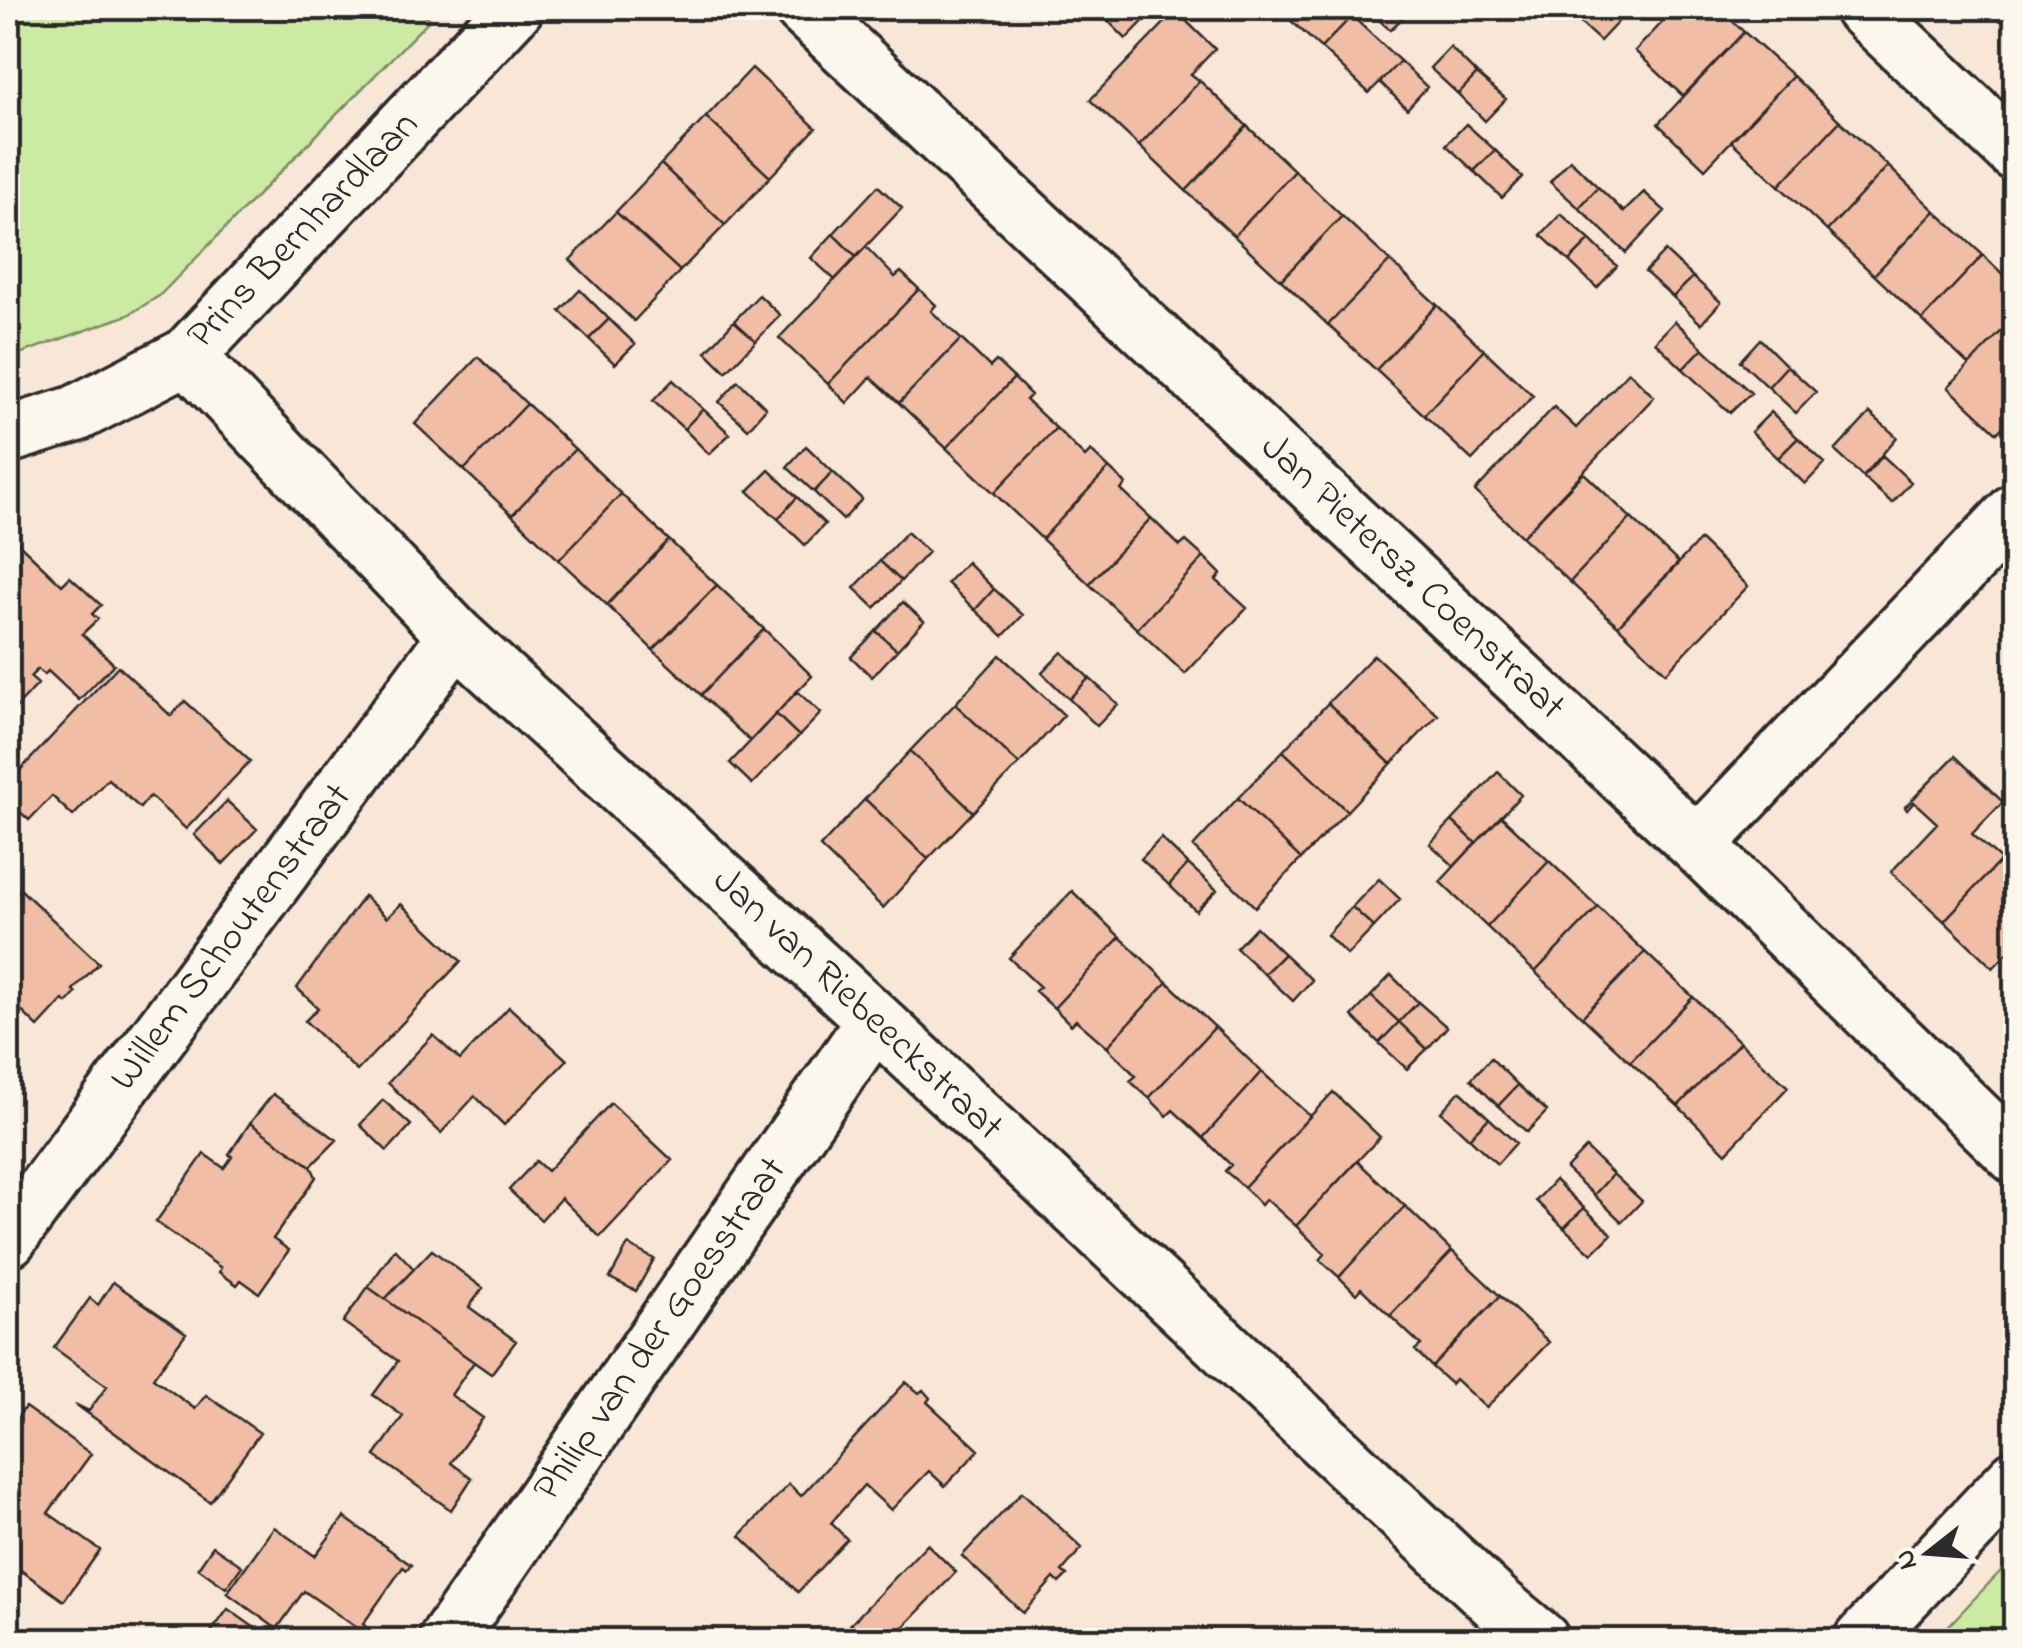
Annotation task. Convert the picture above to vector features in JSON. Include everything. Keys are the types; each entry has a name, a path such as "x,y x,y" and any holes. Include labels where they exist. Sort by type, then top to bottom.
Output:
{"street":[{"name":"Prins Bernhardlaan","path":"8,435 75,414 187,356 515,8"},
{"name":"Jan Pietersz. Coenstraat","path":"802,8 1698,846 2016,1156"},
{"path":"1862,8 2016,153"},
{"name":"Jan van Riebeeckstraat","path":"187,356 456,636 875,1020 1486,1623 1541,1640"},
{"path":"1698,846 2016,511"},
{"name":"Willem Schoutenstraat","path":"8,1240 456,636"},
{"name":"Philip van der Goesstraat","path":"447,1640 875,1020"},
{"path":"1862,1640 2016,1478"}],"green space":[{"path":"8,8 342,8 353,12 358,8 416,8 430,19 159,296 128,315 8,358"},
{"path":"2015,1556 2015,1640 1935,1640"}],"building":[{"path":"1116,8 1154,10 1126,39 1106,19"},
{"path":"1277,8 1343,8 1352,16 1321,48"},
{"path":"1366,8 1408,8 1411,10 1390,30"},
{"path":"1564,8 1631,8 1600,41"},
{"path":"1676,8 1719,8 1744,32 1683,96 1635,51"},
{"path":"1176,11 1215,49 1191,74 1200,81 1139,146 1090,100"},
{"path":"1352,16 1400,61 1369,93 1321,48"},
{"path":"1744,32 1793,76 1705,169 1658,124"},
{"path":"1450,47 1477,74 1458,94 1430,68"},
{"path":"1400,61 1427,87 1407,109 1380,82"},
{"path":"752,68 816,128 770,177 706,117"},
{"path":"1477,74 1506,99 1485,121 1458,94"},
{"path":"1793,76 1840,121 1779,186 1731,141"},
{"path":"1200,81 1247,126 1186,191 1139,146"},
{"path":"706,117 770,177 725,225 661,164"},
{"path":"1840,121 1888,166 1827,231 1779,186"},
{"path":"1466,124 1495,150 1474,171 1446,145"},
{"path":"1247,126 1295,171 1234,236 1186,191"},
{"path":"1495,150 1522,177 1502,198 1474,171"},
{"path":"1570,160 1598,187 1579,208 1550,182"},
{"path":"661,164 725,225 680,271 616,212"},
{"path":"1888,166 1935,211 1874,275 1827,231"},
{"path":"1295,171 1342,216 1281,280 1234,236"},
{"path":"878,186 902,208 856,257 833,234"},
{"path":"1598,187 1624,212 1644,192 1665,211 1626,253 1579,208"},
{"path":"1935,211 1983,255 1922,320 1874,275"},
{"path":"616,212 680,271 634,321 570,260"},
{"path":"1561,214 1590,240 1569,261 1541,235"},
{"path":"1342,216 1390,261 1328,325 1281,280"},
{"path":"833,234 856,257 835,280 811,258"},
{"path":"1590,240 1617,266 1597,288 1569,261"},
{"path":"866,247 895,277 901,272 919,289 828,384 779,338"},
{"path":"1665,251 1693,277 1673,297 1645,272"},
{"path":"1983,255 2016,287 2016,316 1969,365 1922,320"},
{"path":"1390,261 1437,305 1376,370 1328,325"},
{"path":"1693,277 1721,302 1701,324 1673,297"},
{"path":"919,289 936,305 931,311 961,339 899,403 871,377 847,403 828,384"},
{"path":"580,290 609,319 589,339 560,311"},
{"path":"759,295 780,315 756,341 734,321"},
{"path":"1437,305 1484,350 1424,415 1376,370"},
{"path":"2016,316 2016,414 1997,433 1948,387"},
{"path":"609,319 635,344 615,364 589,339"},
{"path":"734,321 756,341 726,372 706,352"},
{"path":"1675,321 1703,348 1683,369 1655,342"},
{"path":"961,339 990,367 996,361 1014,378 946,448 899,403"},
{"path":"1760,339 1787,366 1768,387 1740,361"},
{"path":"1703,348 1751,393 1730,413 1683,369"},
{"path":"1484,350 1533,396 1472,460 1424,415"},
{"path":"478,357 527,404 464,470 415,424"},
{"path":"1787,366 1816,392 1796,413 1768,387"},
{"path":"1629,372 1654,397 1522,537 1475,491 1554,407 1576,428"},
{"path":"1014,378 1031,395 1026,400 1056,428 994,493 946,448"},
{"path":"673,380 703,409 684,429 653,401"},
{"path":"738,381 766,408 748,429 719,402"},
{"path":"527,404 575,449 512,515 464,470"},
{"path":"703,409 730,434 709,454 684,429"},
{"path":"1771,412 1798,438 1778,458 1751,432"},
{"path":"1870,413 1897,437 1863,477 1835,451"},
{"path":"1056,428 1085,457 1091,451 1109,468 1042,539 994,493"},
{"path":"1798,438 1825,463 1805,484 1778,458"},
{"path":"806,446 833,472 814,492 787,467"},
{"path":"575,449 621,494 559,560 512,515"},
{"path":"1883,456 1911,482 1892,503 1863,477"},
{"path":"1109,468 1126,484 1121,490 1151,518 1089,584 1042,539"},
{"path":"769,470 797,497 778,519 748,491"},
{"path":"833,472 862,499 843,520 814,492"},
{"path":"1584,473 1631,518 1570,582 1522,537"},
{"path":"621,494 669,540 607,605 559,560"},
{"path":"797,497 825,524 805,545 778,519"},
{"path":"1151,518 1180,546 1186,541 1204,557 1137,629 1089,584"},
{"path":"1631,518 1679,563 1618,626 1570,582"},
{"path":"907,532 928,552 901,581 880,561"},
{"path":"669,540 717,585 653,650 607,605"},
{"path":"1700,540 1748,586 1666,673 1618,626"},
{"path":"18,543 62,585 70,577 101,605 92,614 98,619 82,634 114,664 79,700 48,671 44,675 38,669 30,677 38,684 16,708 8,699 8,554"},
{"path":"1204,557 1221,574 1216,580 1247,608 1185,674 1137,629"},
{"path":"880,561 901,581 875,608 854,588"},
{"path":"967,562 994,589 975,610 947,583"},
{"path":"717,585 764,629 701,695 653,650"},
{"path":"994,589 1023,615 1003,636 975,610"},
{"path":"903,602 924,621 897,650 876,631"},
{"path":"764,629 812,676 750,741 701,695"},
{"path":"876,631 897,650 872,677 851,657"},
{"path":"1062,652 1089,678 1069,699 1042,673"},
{"path":"1000,655 1064,715 1019,764 955,704"},
{"path":"1374,655 1438,715 1391,764 1328,703"},
{"path":"118,666 171,716 185,701 250,761 186,829 150,796 140,808 108,779 73,816 52,796 29,820 8,801 8,783"},
{"path":"1089,678 1118,704 1097,726 1069,699"},
{"path":"797,691 821,713 799,736 776,714"},
{"path":"1328,703 1391,764 1347,811 1283,751"},
{"path":"955,704 1019,764 973,812 910,751"},
{"path":"776,714 799,736 752,784 730,763"},
{"path":"910,751 973,812 928,859 865,799"},
{"path":"1283,751 1347,811 1301,859 1238,798"},
{"path":"1955,756 2003,802 1972,834 2001,860 1944,921 1891,872 1937,823 1914,802 1907,810 1905,807"},
{"path":"1498,772 1521,795 1476,843 1452,821"},
{"path":"1238,798 1301,859 1255,907 1193,847"},
{"path":"865,799 928,859 883,908 820,847"},
{"path":"227,801 257,829 223,864 194,835"},
{"path":"1501,816 1549,861 1487,927 1440,882"},
{"path":"1452,821 1476,843 1454,866 1430,844"},
{"path":"1161,838 1188,864 1169,885 1141,859"},
{"path":"2016,844 2016,944 1993,968 1944,921"},
{"path":"1549,861 1598,907 1535,972 1487,927"},
{"path":"1188,864 1217,890 1196,911 1169,885"},
{"path":"1379,879 1400,899 1374,927 1352,907"},
{"path":"20,889 99,963 73,990 76,993 67,1003 63,1000 38,1027 8,998 8,901"},
{"path":"1072,891 1120,937 1054,1008 1035,991 1040,987 1009,958"},
{"path":"364,896 387,918 401,904 461,961 357,1071 305,1021 318,1008 297,988"},
{"path":"1352,907 1374,927 1347,955 1327,935"},
{"path":"1598,907 1645,952 1582,1017 1535,972"},
{"path":"1256,927 1284,954 1264,974 1236,948"},
{"path":"1120,937 1167,982 1107,1047 1076,1020 1071,1025 1054,1008"},
{"path":"1645,952 1693,997 1630,1062 1582,1017"},
{"path":"1284,954 1312,980 1293,1001 1264,974"},
{"path":"1391,975 1418,1002 1399,1022 1371,996"},
{"path":"1167,982 1215,1027 1149,1098 1130,1081 1136,1076 1107,1047"},
{"path":"1371,996 1399,1022 1379,1043 1352,1016"},
{"path":"1693,997 1740,1042 1678,1106 1630,1062"},
{"path":"1418,1002 1447,1027 1427,1049 1399,1022"},
{"path":"509,1007 567,1060 504,1125 475,1096 441,1133 388,1083 433,1035 460,1060"},
{"path":"1399,1022 1427,1049 1407,1069 1379,1043"},
{"path":"1215,1027 1262,1072 1203,1138 1173,1110 1167,1116 1149,1098"},
{"path":"1740,1042 1788,1087 1726,1153 1678,1106"},
{"path":"1491,1058 1518,1085 1498,1106 1471,1079"},
{"path":"1262,1072 1310,1116 1244,1187 1225,1171 1231,1165 1203,1138"},
{"path":"1518,1085 1547,1111 1527,1132 1498,1106"},
{"path":"1460,1091 1489,1118 1469,1138 1441,1112"},
{"path":"1333,1092 1380,1137 1296,1226 1266,1199 1261,1205 1244,1187"},
{"path":"273,1094 337,1140 311,1166 250,1123"},
{"path":"383,1100 411,1125 387,1151 360,1125"},
{"path":"611,1103 672,1160 600,1237 561,1198 541,1220 509,1190 536,1161 547,1171"},
{"path":"1489,1118 1516,1143 1497,1164 1469,1138"},
{"path":"250,1123 311,1166 316,1177 273,1239 289,1250 259,1293 241,1280 237,1285 219,1272 221,1268 156,1222 204,1154 224,1168"},
{"path":"1586,1148 1613,1174 1594,1195 1566,1169"},
{"path":"1357,1161 1405,1206 1339,1277 1320,1260 1325,1254 1296,1226"},
{"path":"1613,1174 1642,1201 1622,1222 1594,1195"},
{"path":"1555,1180 1584,1208 1564,1228 1536,1201"},
{"path":"1405,1206 1452,1251 1390,1316 1361,1288 1356,1294 1339,1277"},
{"path":"1584,1208 1612,1234 1592,1254 1564,1228"},
{"path":"628,1245 654,1259 636,1291 610,1278"},
{"path":"395,1249 414,1269 385,1299 368,1287"},
{"path":"432,1250 483,1288 469,1307 516,1341 491,1374 385,1299"},
{"path":"1452,1251 1500,1296 1432,1367 1415,1350 1421,1345 1390,1316"},
{"path":"113,1282 186,1333 153,1378 195,1409 206,1395 260,1433 210,1502 75,1404 89,1411 107,1386 54,1348 90,1298 98,1305"},
{"path":"368,1287 474,1362 451,1395 483,1418 451,1463 472,1478 451,1510 375,1456 403,1416 373,1395 398,1361 343,1322"},
{"path":"1500,1296 1549,1342 1486,1408 1455,1379 1451,1384 1432,1367"},
{"path":"906,1382 919,1393 923,1390 930,1398 927,1402 979,1450 945,1486 929,1471 891,1510 864,1485 831,1523 847,1539 798,1592 740,1536 789,1484 801,1496"},
{"path":"25,1407 91,1454 48,1513 100,1550 64,1601 8,1561 8,1539 16,1527 8,1522 8,1431"},
{"path":"1022,1492 1082,1548 1062,1571 1067,1575 1059,1583 1054,1578 1023,1613 962,1556"},
{"path":"344,1517 411,1565 407,1570 403,1567 363,1624 363,1632 304,1591 277,1629 227,1593 274,1527 315,1556"},
{"path":"927,1544 956,1572 891,1640 873,1640 851,1624"},
{"path":"213,1546 242,1566 226,1588 198,1568"},
{"path":"228,1609 272,1640 214,1640 208,1636"},
{"path":"851,1624 873,1640 838,1640"},
{"path":"749,1627 770,1640 740,1640"}]}
